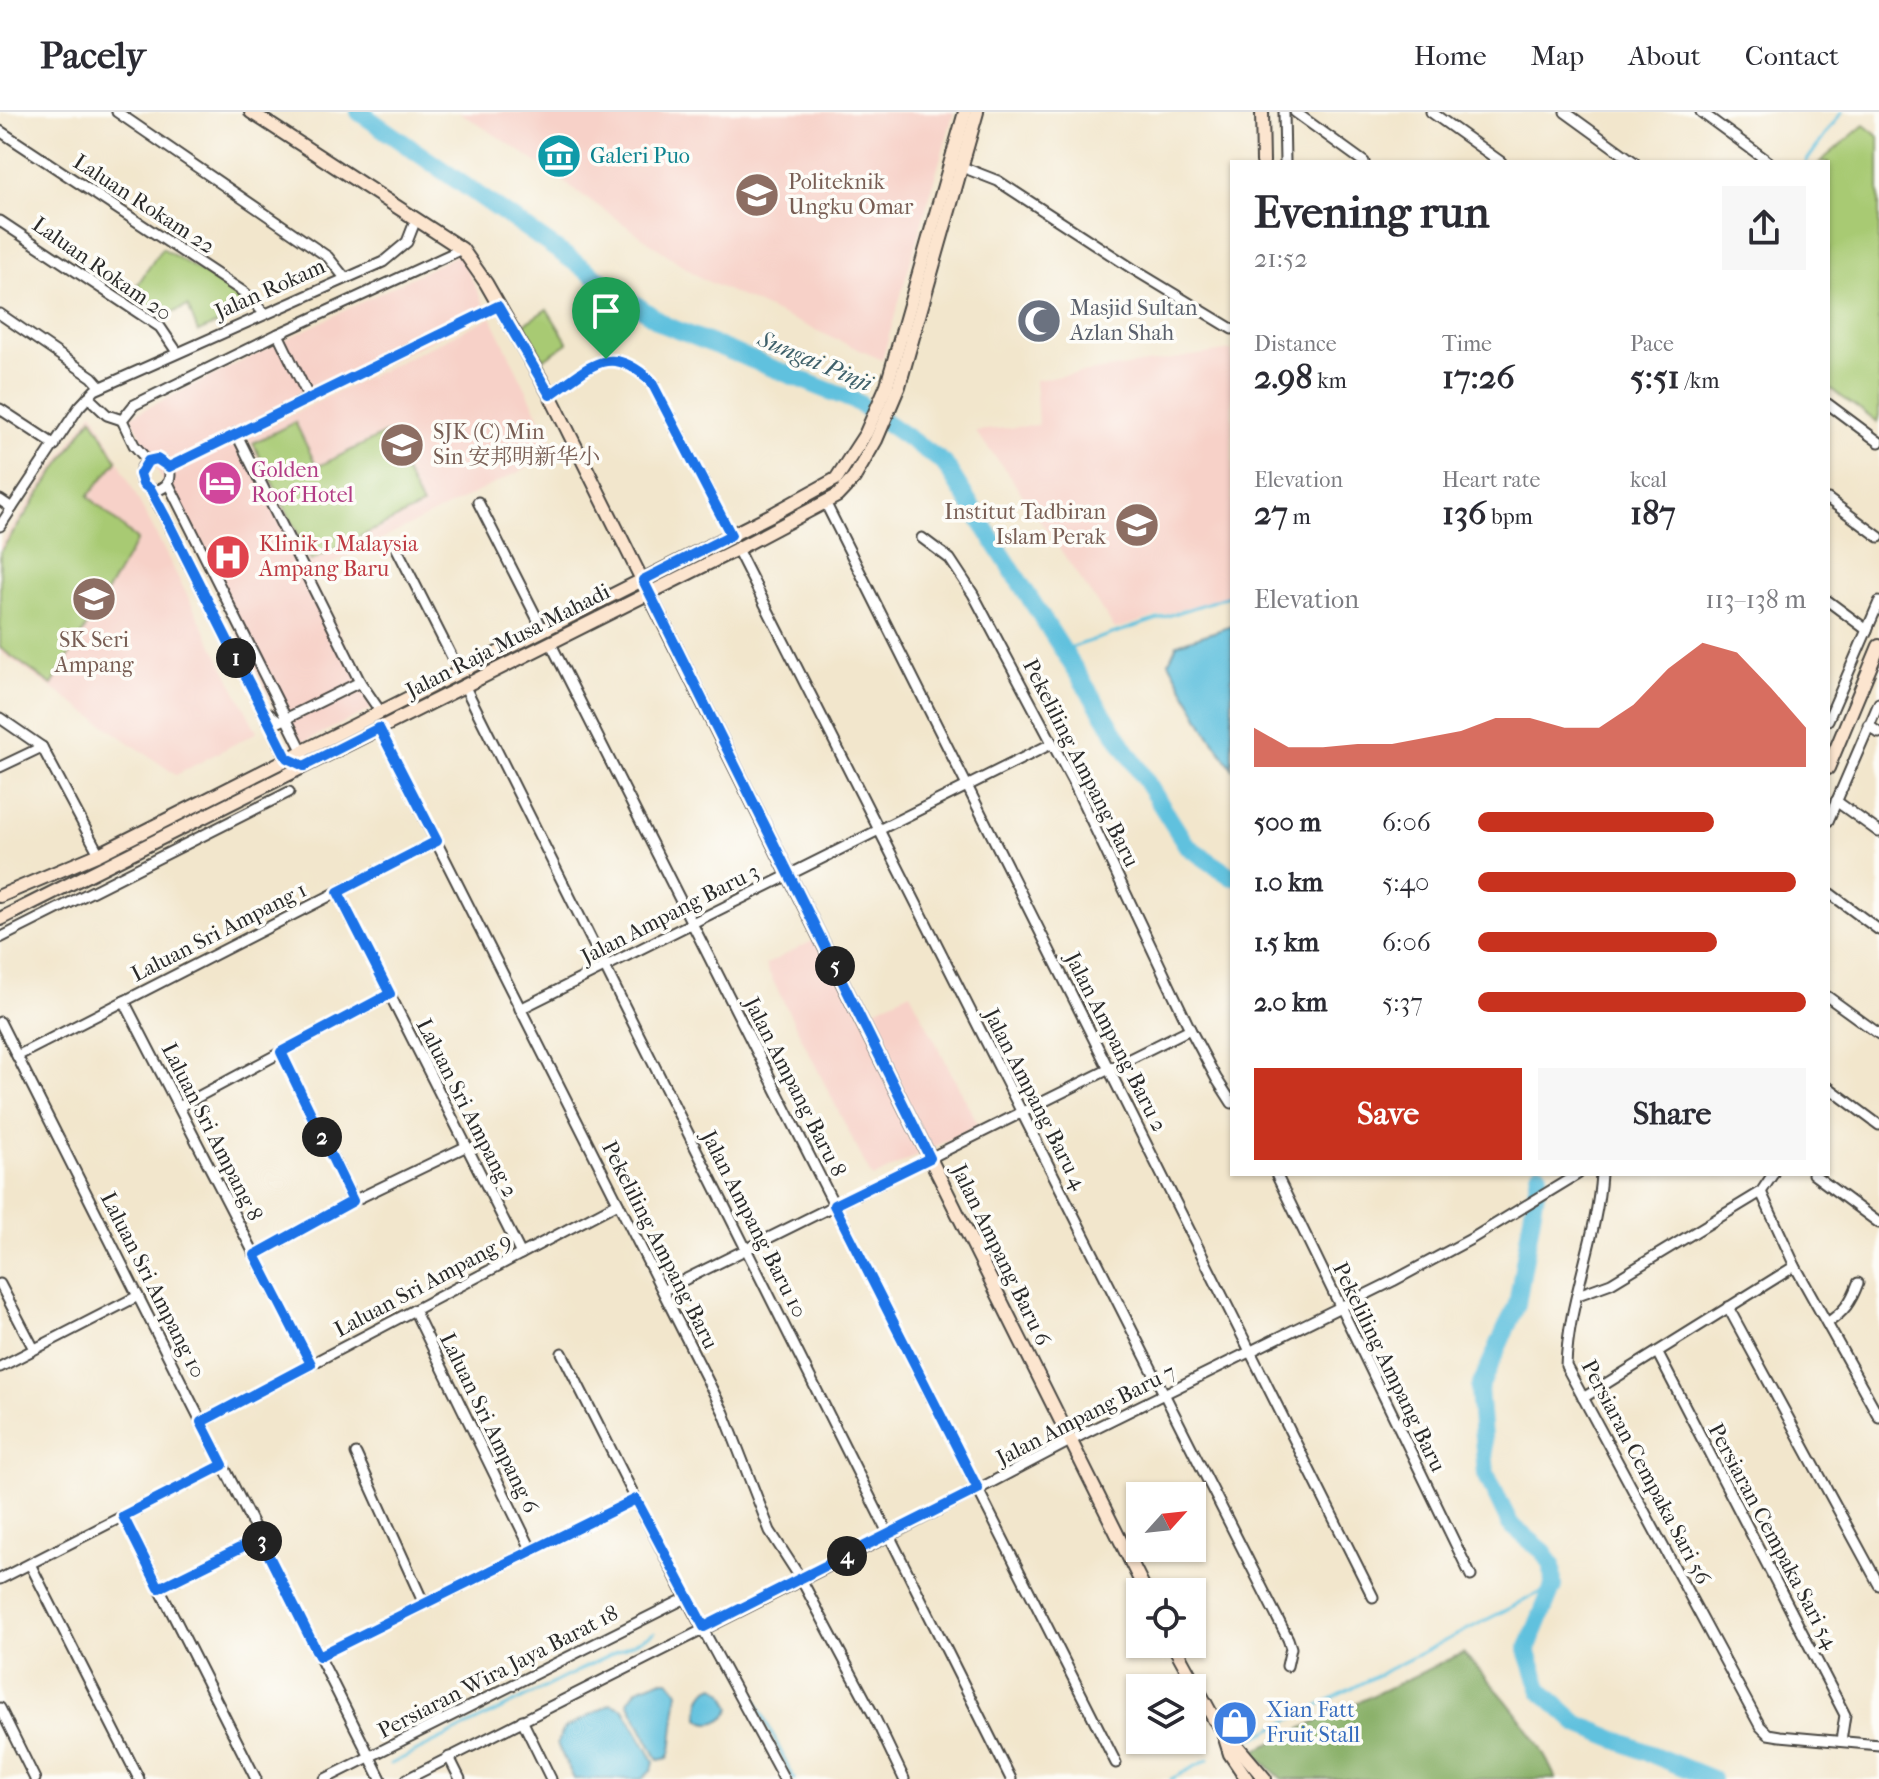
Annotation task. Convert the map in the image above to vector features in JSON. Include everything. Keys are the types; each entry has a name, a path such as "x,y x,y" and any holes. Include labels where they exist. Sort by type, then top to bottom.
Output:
{"main road":[{"path":"251,112 462,249 476,266 550,395 643,580"},
{"name":"Jalan Raja Musa Mahadi","path":"956,165 965,112"},
{"name":"Jalan Raja Musa Mahadi","path":"0,919 826,504 854,478 891,389 956,165 977,112"},
{"path":"1262,112 1263,160"},
{"name":"Jalan Raja Musa Mahadi","path":"0,896 99,854 731,535 836,479 871,436"},
{"name":"Jalan Ampang Baru 6","path":"643,580 1139,1578"},
{"path":"1830,763 1879,646"},
{"path":"0,905 99,854"},
{"path":"1181,1658 1223,1732 1265,1779"},
{"path":"1223,1732 1230,1754 1247,1779"},
{"path":"1250,1763 1259,1779"}],"street":[{"path":"117,112 328,257 345,278"},
{"path":"1284,112 1285,160"},
{"path":"1295,112 1361,160"},
{"path":"1431,112 1498,160"},
{"path":"1565,112 1631,160"},
{"path":"1701,112 1766,160"},
{"name":"Laluan Rokam 22","path":"0,131 245,293 264,313"},
{"path":"956,165 998,181 1230,328"},
{"name":"Jalan Rokam","path":"0,526 88,397 101,387 383,262 407,242 416,219"},
{"name":"Laluan Rokam 20","path":"0,221 160,327 177,352"},
{"path":"122,420 134,405 462,249"},
{"path":"169,467 498,306"},
{"path":"0,314 92,377 101,387"},
{"path":"278,334 309,398"},
{"path":"550,395 606,359 638,369 651,381 731,535"},
{"path":"88,397 107,415 122,420 134,445 148,461"},
{"path":"1830,405 1879,442"},
{"path":"0,409 55,445"},
{"path":"236,433 360,682 380,711"},
{"path":"151,490 161,489 171,475 169,467 157,459 148,461 140,474 143,484 151,490 287,758 304,766"},
{"path":"168,483 302,750 304,766"},
{"path":"0,500 12,508"},
{"path":"1830,500 1879,537"},
{"path":"478,502 543,630"},
{"name":"Jalan Ampang Baru 2","path":"826,504 1373,1597"},
{"name":"Pekeliling Ampang Baru","path":"922,538 950,559 962,575 1109,854 1190,1029 1230,1100"},
{"path":"394,543 459,671"},
{"name":"Jalan Ampang Baru 4","path":"737,549 1288,1639 1291,1648 1287,1666"},
{"path":"1830,602 1867,630"},
{"path":"1832,700 1879,602"},
{"name":"Jalan Ampang Baru 8","path":"550,642 1116,1763"},
{"path":"253,690 271,718 279,722 360,682"},
{"name":"Jalan Ampang Baru 10","path":"464,685 1011,1779"},
{"path":"1830,816 1879,703"},
{"path":"0,718 42,747 99,854"},
{"path":"1868,725 1879,733"},
{"name":"Pekeliling Ampang Baru","path":"379,728 724,1413 770,1531 801,1579 904,1779"},
{"name":"Jalan Ampang Baru 3","path":"520,1009 1051,744"},
{"path":"0,767 42,747"},
{"path":"0,938 289,792"},
{"path":"1836,801 1879,832"},
{"name":"Laluan Sri Ampang 1","path":"17,1056 437,841"},
{"name":"Laluan Sri Ampang 2","path":"338,892 521,1254"},
{"path":"1830,893 1879,930"},
{"path":"179,1107 390,994"},
{"path":"1830,998 1879,1034"},
{"name":"Laluan Sri Ampang 8","path":"124,1001 311,1364"},
{"name":"Laluan Sri Ampang 10","path":"0,1022 381,1779"},
{"path":"664,1290 1190,1029"},
{"path":"281,1052 353,1201"},
{"path":"1830,1088 1879,1125"},
{"path":"255,1255 353,1201 467,1146"},
{"name":"Pekeliling Ampang Baru","path":"1277,1176 1471,1576"},
{"name":"Jalan Ampang Baru 7","path":"407,1779 889,1536 1070,1441 1340,1308 1471,1239 1575,1176"},
{"name":"Persiaran Cempaka Sari 56","path":"1601,1176 1599,1209 1567,1335 1566,1366 1760,1726 1768,1734 1841,1741"},
{"path":"1578,1295 1611,1283 1761,1192 1772,1176"},
{"path":"1816,1176 1879,1223"},
{"path":"1761,1192 1795,1266 1875,1400 1879,1417"},
{"name":"Laluan Sri Ampang 9","path":"201,1422 618,1203"},
{"path":"1583,1398 1795,1266"},
{"path":"1827,1323 1841,1314 1851,1302 1858,1283"},
{"path":"0,1284 34,1349"},
{"path":"0,1367 138,1296"},
{"path":"1728,1307 1879,1585"},
{"name":"Laluan Sri Ampang 6","path":"414,1310 532,1551"},
{"name":"Persiaran Cempaka Sari 54","path":"1657,1352 1840,1704 1845,1715 1841,1741"},
{"path":"562,1353 686,1598 784,1779"},
{"path":"356,1454 424,1604"},
{"path":"0,1579 223,1465"},
{"path":"319,1656 636,1499"},
{"path":"123,1516 256,1779"},
{"path":"159,1588 260,1538"},
{"path":"30,1564 139,1779"},
{"name":"Persiaran Wira Jaya Barat 18","path":"325,1779 686,1598"},
{"path":"0,1708 35,1779"},
{"path":"522,1720 551,1779"},
{"path":"1841,1741 1879,1745"},
{"path":"449,1757 460,1779"}],"shaded area":[{"name":"Politeknik Ungku Omar","path":"459,112 954,112 882,360 702,279"},
{"path":"459,254 488,312 241,434 376,707 294,747 131,416"},
{"name":"SJK (C) Min Sin 安邦明新华小","path":"491,317 557,453 313,573 247,436"},
{"name":"Institut Tadbiran Islam Perak","path":"1230,350 1230,595 1115,629 975,431 1038,425 1035,380"},
{"name":"SK Seri Ampang","path":"93,411 257,732 176,775 0,652 0,545"},
{"path":"822,936 863,1015 910,992 978,1125 872,1178 765,965"}],"green space":[{"path":"1864,125 1879,137 1877,422 1830,388 1830,160 1822,160"},
{"path":"162,248 237,294 244,313 198,332 188,306 162,317 130,296"},
{"path":"547,309 568,343 544,359 523,325"},
{"path":"92,417 117,461 88,496 137,540 52,685 0,648 0,552"},
{"path":"295,422 317,467 386,433 422,506 311,561 253,443"},
{"path":"1463,1653 1503,1696 1527,1728 1556,1779 1282,1779 1252,1752"}],"water":[{"path":"1230,627 1230,765 1206,730 1169,662 1177,644"},
{"path":"669,1680 678,1691 671,1751 668,1758 658,1760 628,1702 637,1689"},
{"path":"715,1686 724,1693 731,1708 721,1719 708,1723 699,1718 700,1703 706,1691"},
{"path":"611,1704 624,1709 654,1761 652,1770 642,1779 574,1779 557,1744 564,1729"}],"waterway":[{"name":"Sungai Pinji","path":"359,112 665,325 857,402 944,463 1187,846 1230,876"},
{"path":"1807,160 1842,112"},
{"path":"1063,650 1230,596"},
{"name":"Sungai Pinji","path":"1539,1176 1517,1304 1479,1389 1486,1474 1510,1524 1544,1552 1552,1565 1553,1586 1527,1650 1541,1691 1578,1724 1712,1779"},
{"path":"1252,1739 1553,1586"},
{"path":"391,1764 654,1633"},
{"path":"724,1635 794,1779"},
{"path":"1171,1779 1209,1759"}],"place":[{"name":"Galeri Puo","path":"559,156"},
{"name":"Politeknik Ungku Omar","path":"757,195"},
{"name":"Masjid Sultan Azlan Shah","path":"1039,321"},
{"name":"SJK (C) Min Sin 安邦明新华小","path":"402,445"},
{"name":"Golden Roof Hotel","path":"220,483"},
{"name":"Institut Tadbiran Islam Perak","path":"1137,525"},
{"name":"Klinik 1 Malaysia Ampang Baru","path":"228,557"},
{"name":"SK Seri Ampang","path":"94,599"},
{"name":"Xian Fatt Fruit Stall","path":"1235,1723"}],"route":[{"path":"498,306 550,395 606,359 638,369 651,381 731,535 643,580 930,1158 834,1205 978,1489 704,1627 636,1499 319,1656 260,1538 159,1588 123,1516 223,1465 201,1422 311,1364 255,1255 353,1201 281,1052 390,994 338,892 437,841 379,728 304,766 287,758 165,516 151,490 143,484 141,469 148,461 157,459 169,467 498,306"}]}
